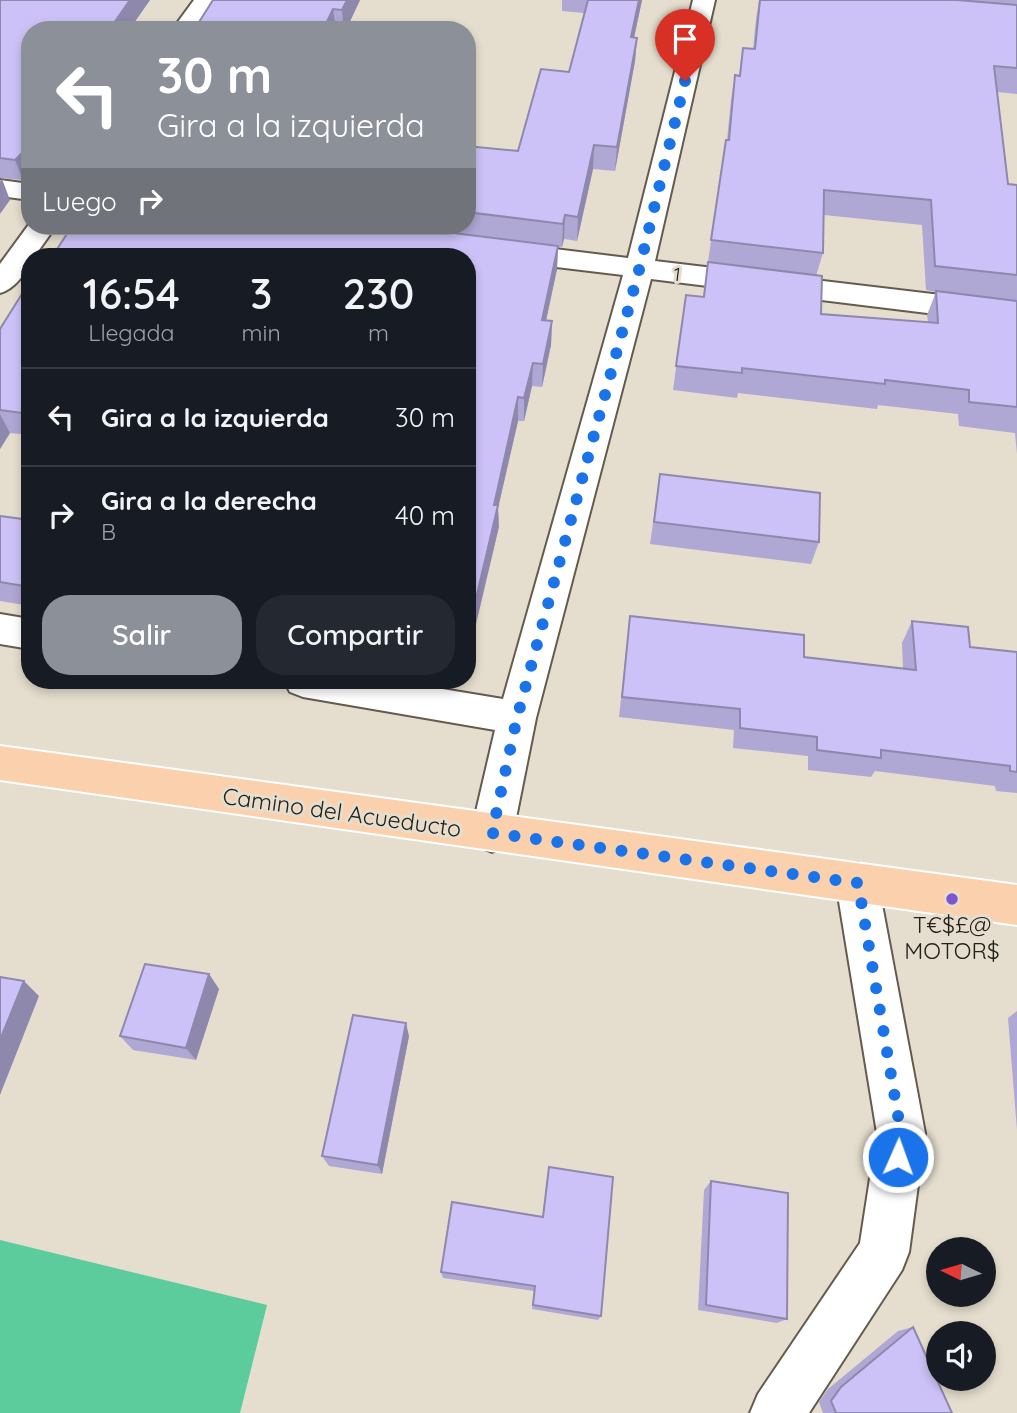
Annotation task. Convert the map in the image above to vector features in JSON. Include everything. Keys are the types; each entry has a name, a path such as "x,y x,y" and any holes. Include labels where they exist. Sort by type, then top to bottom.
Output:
{"main road":[{"name":"Camino del Acueducto","path":"0,763 1017,905"}],"street":[{"path":"191,21 206,0"},
{"path":"492,833 517,718 639,270 704,0"},
{"path":"0,188 21,191"},
{"name":"1","path":"476,248 1017,314"},
{"path":"0,284 21,255"},
{"path":"0,628 21,632"},
{"path":"349,689 517,718"},
{"path":"777,1413 884,1252 901,1133 858,883"}],"green space":[{"path":"0,1240 267,1305 240,1413 0,1413"}],"building":[{"path":"0,0 130,0 115,21 21,21 21,154 15,160 0,158"},
{"path":"213,0 347,0 342,10 333,9 327,21 200,21"},
{"path":"588,0 639,0 631,37 637,38 617,147 594,145 578,217 565,215 563,224 476,213 476,147 518,151 541,69 569,72"},
{"path":"760,0 957,0 1017,5 1017,68 994,66 1008,184 1017,185 1017,275 935,266 931,200 824,190 823,253 711,240 726,140 729,140 735,75 740,76 743,48 755,49"},
{"path":"66,235 469,235 558,246 542,320 552,321 543,364 533,363 524,398 518,397 494,505 498,505 476,599 476,248 58,248"},
{"path":"708,262 822,276 821,314 938,323 936,291 1017,301 1017,407 969,402 969,390 885,380 885,384 742,368 742,373 676,366 686,295 704,297"},
{"path":"21,295 21,413 0,410 0,329"},
{"path":"660,474 820,493 819,542 654,522"},
{"path":"0,516 21,519 21,586 0,582"},
{"path":"630,616 804,635 804,657 916,670 912,621 968,627 970,647 1017,652 1017,772 1010,771 1010,766 881,750 881,758 817,750 817,737 740,728 740,709 622,697"},
{"path":"145,964 209,974 186,1048 120,1036"},
{"path":"0,977 24,981 0,1040"},
{"path":"353,1015 406,1023 378,1165 322,1156"},
{"path":"549,1167 613,1177 601,1316 533,1305 535,1286 441,1272 452,1202 543,1217"},
{"path":"711,1181 788,1193 787,1319 706,1305"},
{"path":"913,1327 926,1356 926,1391 942,1391 952,1413 836,1413 831,1401 841,1387"}],"place":[{"name":"T€$£@ MOTOR$","path":"952,899"}],"route":[{"path":"685,81 639,270 517,718 492,833 858,883 901,1133 898,1157"}]}
